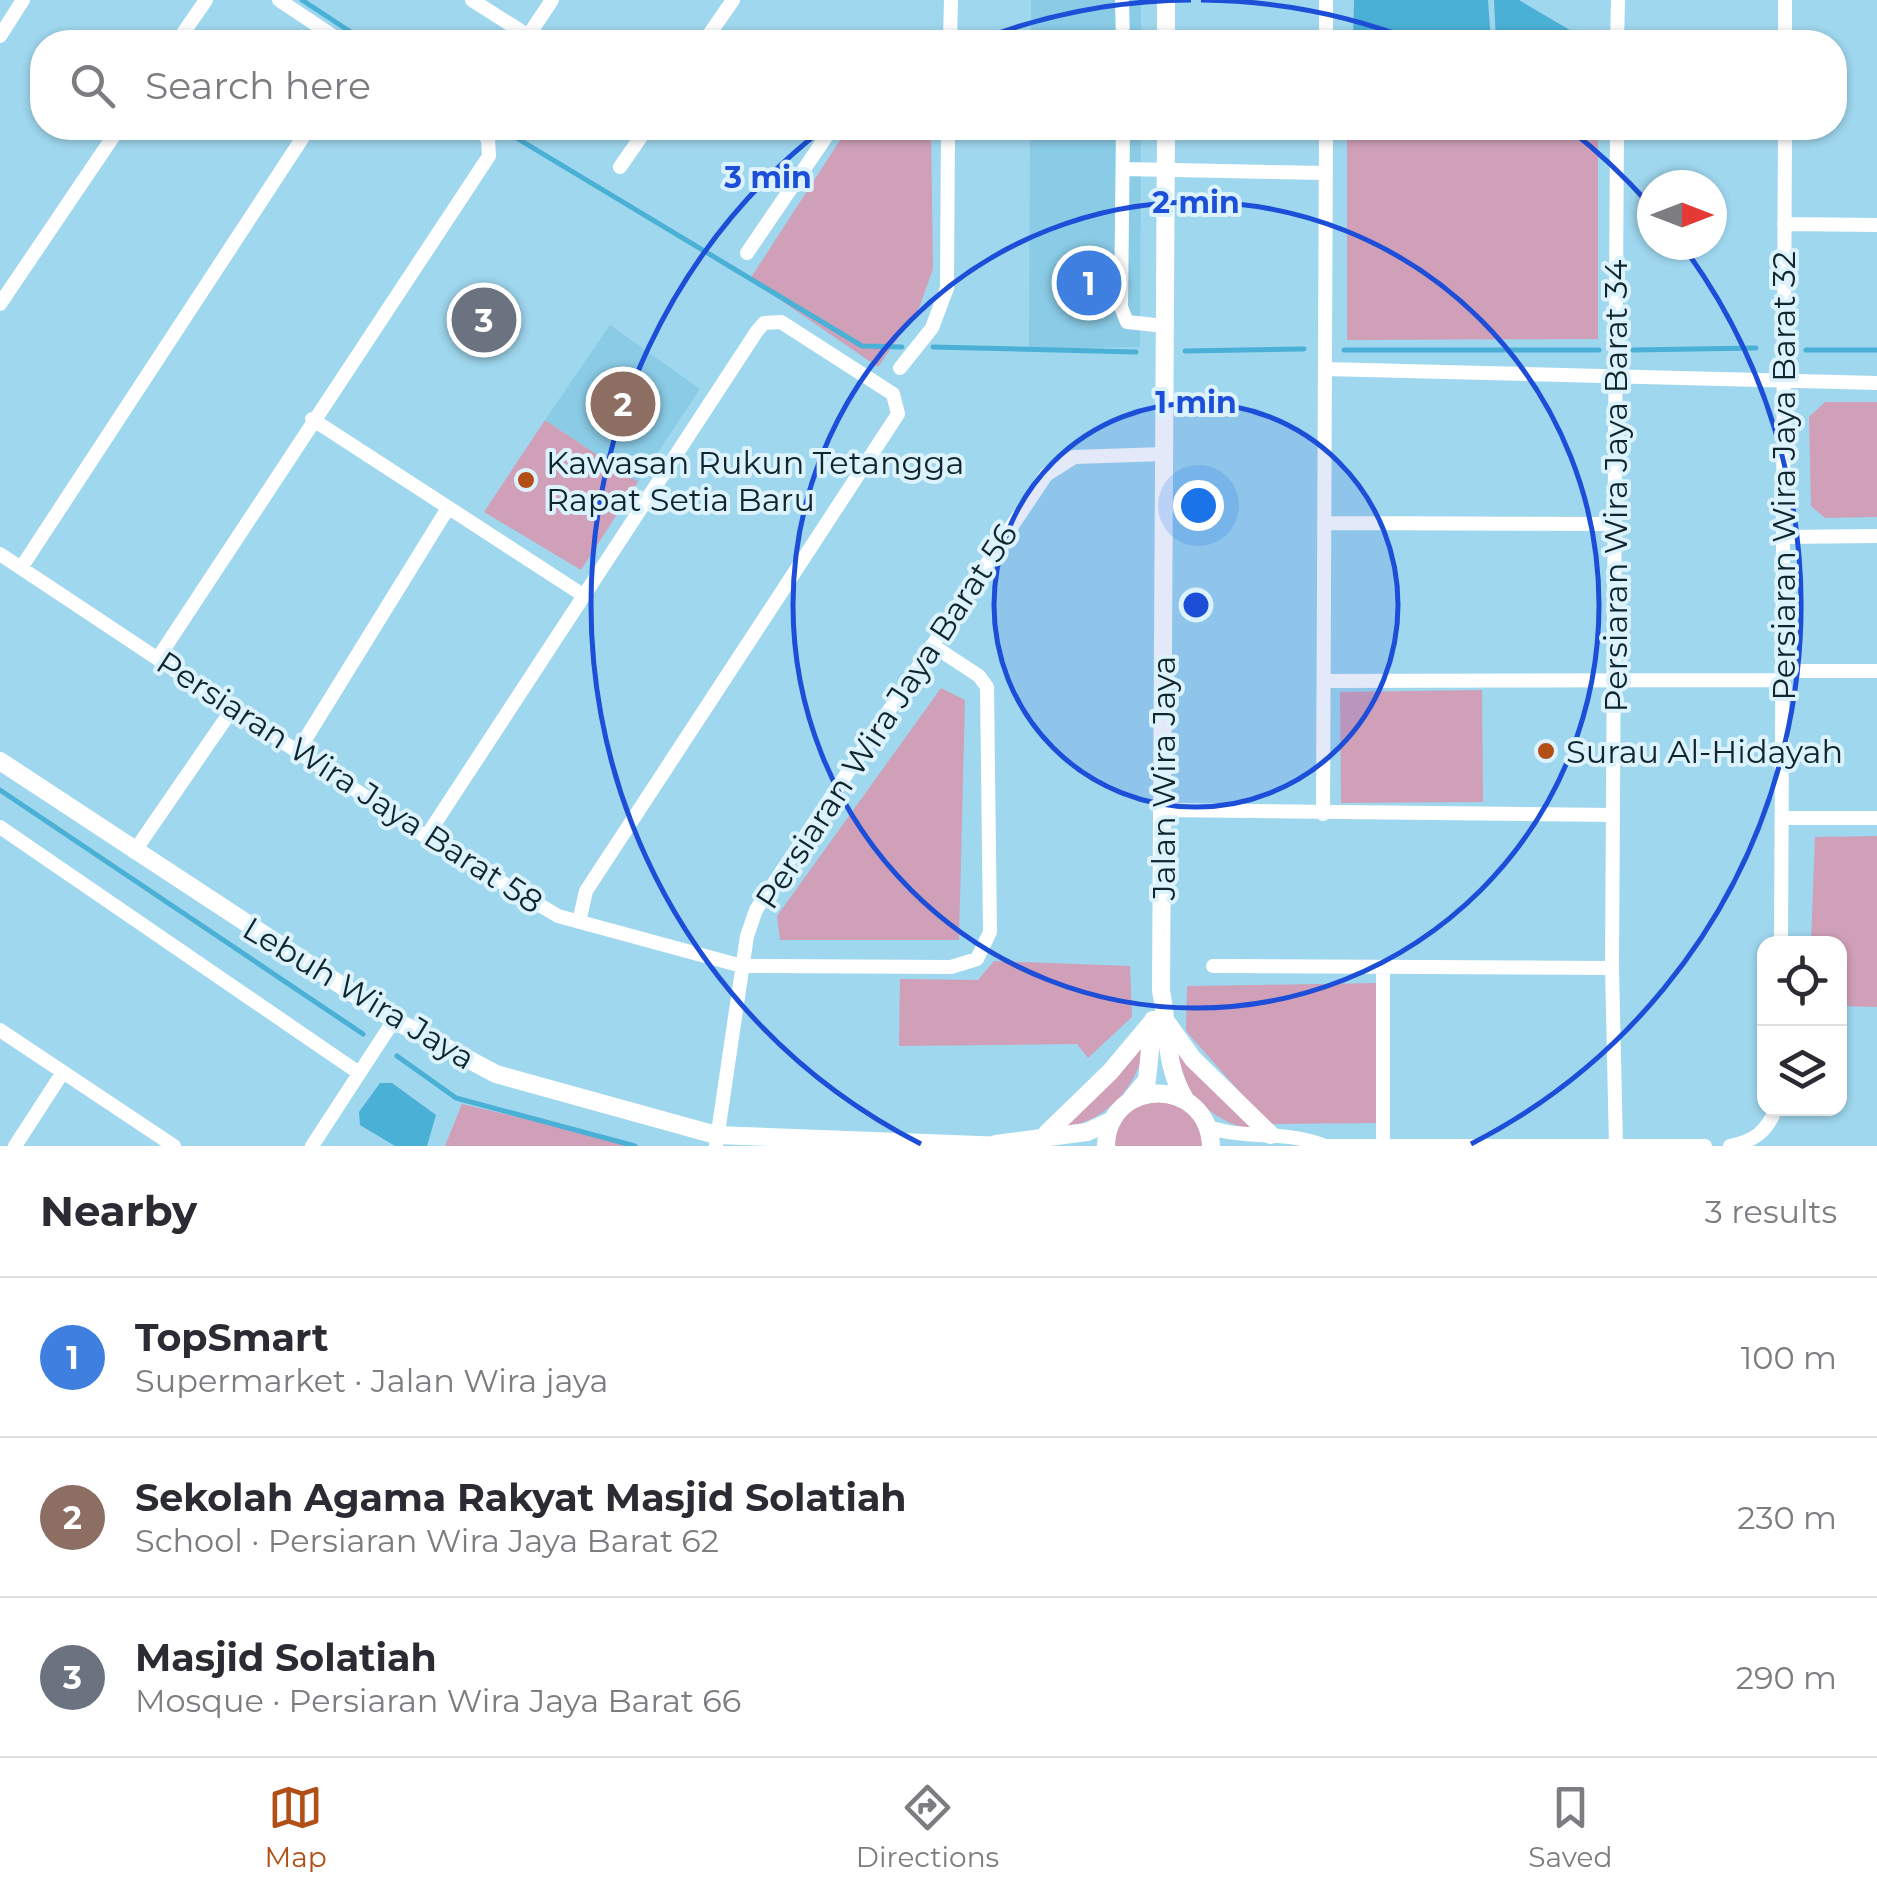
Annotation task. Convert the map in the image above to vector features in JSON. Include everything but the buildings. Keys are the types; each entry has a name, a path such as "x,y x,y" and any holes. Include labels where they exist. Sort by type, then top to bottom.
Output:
{"street":[{"path":"0,36 24,0"},
{"path":"185,30 206,0"},
{"path":"279,0 324,30"},
{"path":"472,0 519,30"},
{"path":"537,30 552,0"},
{"path":"712,30 733,0"},
{"path":"950,0 950,30"},
{"path":"1122,0 1122,30"},
{"path":"1166,0 1166,30"},
{"path":"1326,0 1326,30"},
{"path":"1618,0 1618,30"},
{"path":"1785,0 1785,30"},
{"path":"0,304 112,140"},
{"path":"21,568 301,140"},
{"path":"158,658 312,419 490,156 488,140"},
{"path":"620,167 639,140"},
{"path":"748,253 824,140"},
{"path":"900,368 932,328 947,288 948,140"},
{"path":"1123,140 1122,308 1127,322 1134,325 1165,326"},
{"name":"Jalan Wira Jaya","path":"1132,1099 1147,1080 1160,1022 1166,140"},
{"path":"1323,814 1326,140"},
{"name":"Persiaran Wira Jaya Barat 34","path":"1616,1146 1612,968 1617,140"},
{"name":"Persiaran Wira Jaya Barat 32","path":"1781,936 1784,140"},
{"path":"1123,169 1326,174"},
{"path":"1784,224 1877,225"},
{"path":"426,837 582,594 764,323 781,322 894,394 898,404 893,424 586,891 580,922"},
{"path":"1325,370 1877,382"},
{"path":"312,419 582,594"},
{"name":"Persiaran Wira Jaya Barat 56","path":"716,1140 742,966 756,910 1046,475 1058,464 1091,454 1164,454"},
{"path":"298,751 448,508"},
{"path":"1324,523 1616,524"},
{"path":"1783,537 1877,536"},
{"name":"Persiaran Wira Jaya Barat 58","path":"0,554 426,837 558,916 742,966 950,967 976,959 990,932 986,688 979,676 932,646"},
{"path":"1324,681 1614,680 1877,671"},
{"path":"134,852 233,708"},
{"name":"Lebuh Wira Jaya","path":"0,761 394,1020 496,1074 716,1140 1000,1145 1046,1134 1086,1132 1111,1121"},
{"path":"1163,810 1613,815"},
{"path":"1782,818 1877,818"},
{"path":"0,827 359,1073"},
{"path":"1212,966 1612,968"},
{"path":"1383,967 1383,1146"},
{"path":"312,1146 394,1020"},
{"path":"1046,1134 1160,1022 1270,1135"},
{"name":"Jalan Wira Jaya","path":"1160,1022 1170,1068 1185,1099"},
{"path":"0,1030 174,1146"},
{"path":"15,1146 63,1072"},
{"path":"1106,1146 1111,1121 1132,1099 1162,1092 1185,1099 1210,1136 1227,1133 1304,1137 1325,1146 1705,1146"},
{"path":"1730,1146 1753,1142 1773,1116"}],"shaded area":[{"path":"1031,0 1141,0 1141,30 1031,30"},
{"path":"1354,0 1488,0 1490,30 1353,30"},
{"path":"1494,0 1519,0 1570,30 1495,30"},
{"path":"840,140 931,140 933,269 919,308 878,367 750,279"},
{"path":"1030,140 1141,140 1140,347 1029,349"},
{"path":"1347,140 1598,140 1598,339 1347,340"},
{"path":"610,325 700,389 638,482 545,420"},
{"path":"1825,402 1877,402 1877,517 1825,518 1811,506 1809,417"},
{"path":"545,420 638,482 581,570 484,512"},
{"path":"941,688 965,700 959,940 780,940 777,916"},
{"path":"1482,690 1483,802 1341,803 1340,692"},
{"path":"1877,836 1877,1007 1847,1006 1847,936 1811,936 1815,837"},
{"path":"994,961 1130,966 1132,1017 1088,1058 1077,1044 899,1046 900,979 978,980"},
{"path":"1379,983 1379,1123 1268,1124 1186,1031 1187,986"},
{"path":"1147,1037 1137,1070 1120,1098 1095,1117 1062,1128"},
{"path":"1175,1044 1252,1129 1223,1119 1197,1100 1185,1084"},
{"path":"380,1083 392,1083 436,1115 427,1146 395,1146 360,1125 359,1112"},
{"path":"1170,1099 1196,1117 1204,1146 1114,1146 1114,1134 1131,1107"},
{"path":"462,1104 640,1146 445,1146"}],"waterway":[{"path":"302,0 348,30"},
{"path":"520,140 862,346 902,347"},
{"path":"933,347 1136,352"},
{"path":"1633,350 1756,348"},
{"path":"1185,351 1304,349"},
{"path":"1344,350 1599,350"},
{"path":"1806,350 1877,350"},
{"path":"0,790 363,1034"},
{"path":"397,1056 456,1098 635,1146"}],"place":[{"name":"TopSmart","path":"1089,283"},
{"name":"Masjid Solatiah","path":"484,320"},
{"name":"Sekolah Agama Rakyat Masjid Solatiah","path":"623,404"},
{"name":"Kawasan Rukun Tetangga Rapat Setia Baru","path":"526,480"},
{"name":"Surau Al-Hidayah","path":"1546,751"}]}
